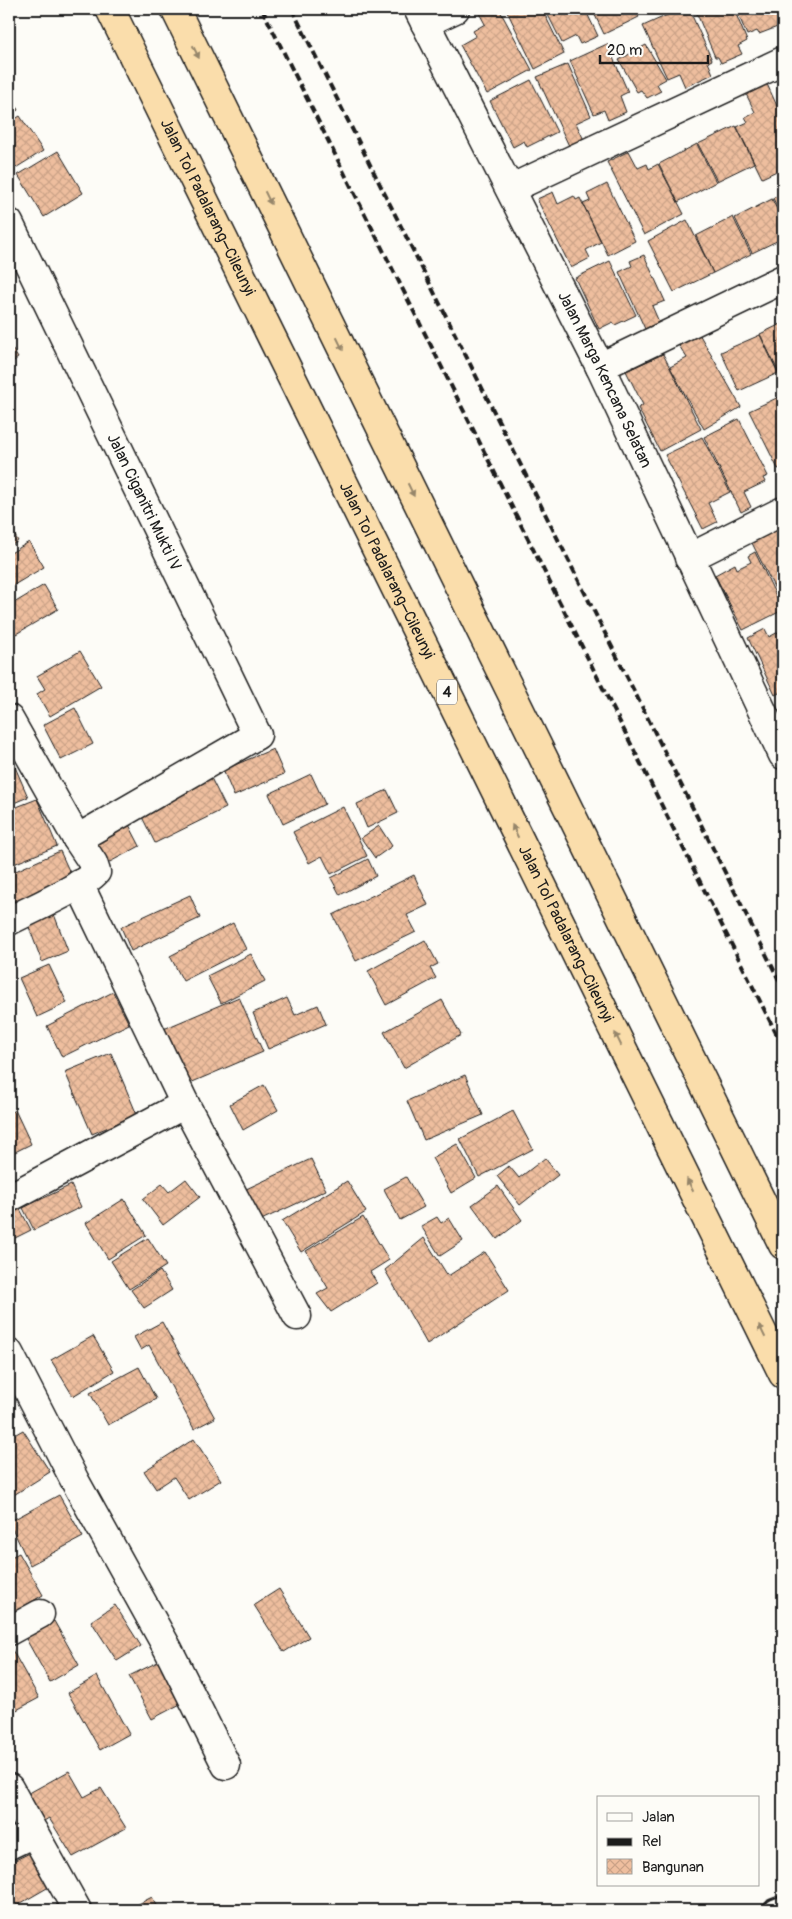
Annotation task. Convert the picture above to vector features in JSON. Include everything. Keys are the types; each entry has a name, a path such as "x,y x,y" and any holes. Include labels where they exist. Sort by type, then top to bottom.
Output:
{"highway":[{"name":"Jalan Tol Padalarang–Cileunyi","path":"110,9 783,1374"},
{"path":"175,9 783,1245"}],"street":[{"path":"422,16 454,9"},
{"name":"Jalan Marga Kencana Selatan","path":"422,16 600,367 689,558 780,738"},
{"path":"510,189 783,61"},
{"name":"Jalan Ciganitri Mukti IV","path":"9,223 257,735 77,839"},
{"path":"600,367 783,279"},
{"path":"689,558 783,511"},
{"path":"9,719 77,839 93,863 96,872 92,877 9,921"},
{"path":"79,884 185,1104 297,1316"},
{"path":"9,1198 185,1104"},
{"path":"9,1353 75,1481 168,1649 226,1765"},
{"path":"9,1632 40,1614"},
{"path":"9,1788 77,1910"},
{"path":"9,1845 34,1833"}],"lane":[{"path":"775,1910 783,1907"}],"building":[{"path":"488,9 499,9 532,70 487,94 460,45 476,36 473,31 485,24 479,13"},
{"path":"506,9 542,9 564,54 535,69"},
{"path":"545,9 585,9 598,36 580,44 576,36 562,43"},
{"path":"592,9 634,9 639,17 604,34"},
{"path":"681,9 689,9 712,60 708,62 713,74 685,87 679,73 667,78 643,26"},
{"path":"695,9 734,9 747,41 738,46 742,54 721,63 718,57 715,57"},
{"path":"736,9 780,9 783,17 778,19 780,26 759,34 757,31 747,35"},
{"path":"607,44 628,92 620,96 626,112 608,120 604,110 594,114 570,61"},
{"path":"646,45 666,79 657,84 661,91 647,98 641,90 637,92 619,60"},
{"path":"568,64 591,116 576,123 584,140 569,146 537,77"},
{"path":"531,80 557,132 527,147 524,141 513,147 490,101"},
{"path":"767,84 783,119 783,168 762,178 737,127 748,122 745,117 755,112 746,94"},
{"path":"9,94 18,110 9,116"},
{"path":"20,116 43,151 14,169 9,160 9,123"},
{"path":"736,126 754,163 717,181 698,144"},
{"path":"697,144 716,182 678,202 659,164"},
{"path":"58,151 83,193 44,217 18,175"},
{"path":"629,151 638,168 647,164 649,169 658,164 684,214 644,235 607,162"},
{"path":"607,184 635,241 608,255 583,204 590,201 587,194"},
{"path":"553,192 558,204 574,196 576,200 580,198 601,242 586,250 590,258 571,268 537,199"},
{"path":"783,193 783,220 773,198"},
{"path":"772,199 783,222 783,238 752,253 735,218"},
{"path":"733,217 751,254 713,273 696,236"},
{"path":"687,220 713,273 674,292 648,241"},
{"path":"644,255 665,301 652,306 659,322 645,329 619,272 632,266 630,261"},
{"path":"610,261 636,315 615,325 613,322 599,329 575,278"},
{"path":"783,323 783,371 779,373 760,334"},
{"path":"698,332 741,407 704,429 670,367 687,358 678,344"},
{"path":"760,335 778,373 739,391 721,352"},
{"path":"9,344 18,358 9,364"},
{"path":"663,354 701,429 660,451 638,408 643,405 626,371"},
{"path":"783,395 783,467 778,469 749,411"},
{"path":"739,419 768,476 763,478 765,482 744,492 751,507 741,512 704,437"},
{"path":"702,437 730,492 708,503 717,522 703,529 665,455"},
{"path":"9,526 18,541 9,547"},
{"path":"779,529 783,538 783,595 779,597 752,543"},
{"path":"29,542 44,567 9,588 9,554"},
{"path":"755,552 783,610 743,630 715,575 735,564 737,569 751,562 748,556"},
{"path":"44,585 58,609 16,634 9,622 9,606"},
{"path":"783,625 783,691 775,695 748,638 765,629 769,637 782,630 780,627"},
{"path":"80,651 101,686 50,716 37,694 45,689 37,676"},
{"path":"75,708 93,744 61,760 43,725"},
{"path":"273,749 284,774 234,796 223,770"},
{"path":"9,753 28,797 9,805"},
{"path":"311,774 325,804 283,824 269,794"},
{"path":"211,778 226,808 155,843 140,813"},
{"path":"387,790 398,813 367,828 357,804"},
{"path":"37,799 57,846 9,866 9,810"},
{"path":"343,807 367,856 331,874 322,856 309,863 293,832"},
{"path":"125,817 140,846 106,864 90,836"},
{"path":"379,826 392,846 375,858 361,838"},
{"path":"60,851 72,877 15,903 9,888 9,874"},
{"path":"368,859 376,876 340,895 331,878"},
{"path":"414,875 428,905 407,915 416,932 356,961 333,915"},
{"path":"190,895 200,918 131,951 121,927"},
{"path":"52,909 68,951 42,962 26,919"},
{"path":"233,923 246,949 183,981 170,956"},
{"path":"425,940 438,964 430,968 436,978 386,1005 368,971"},
{"path":"251,954 265,981 221,1003 207,976"},
{"path":"49,965 67,1003 37,1017 19,978"},
{"path":"113,992 129,1024 62,1057 47,1026"},
{"path":"239,997 263,1052 183,1086 159,1031"},
{"path":"287,998 295,1015 318,1005 326,1024 268,1049 253,1013"},
{"path":"442,1000 461,1035 404,1068 384,1032"},
{"path":"111,1053 137,1115 92,1134 65,1072"},
{"path":"465,1075 483,1115 424,1140 407,1101"},
{"path":"264,1085 278,1110 243,1130 230,1104"},
{"path":"15,1110 31,1144 9,1155 9,1113"},
{"path":"513,1111 533,1149 479,1177 460,1139"},
{"path":"457,1144 476,1178 451,1193 432,1158"},
{"path":"545,1158 558,1175 520,1205 497,1176 509,1166 519,1178"},
{"path":"311,1159 326,1190 259,1221 244,1190"},
{"path":"406,1177 424,1207 400,1220 384,1189"},
{"path":"186,1179 200,1197 163,1225 143,1199 162,1184 169,1192"},
{"path":"347,1181 366,1212 301,1252 282,1221"},
{"path":"71,1185 81,1207 34,1230 23,1208"},
{"path":"498,1186 522,1220 497,1239 472,1205"},
{"path":"124,1199 146,1235 108,1259 86,1223"},
{"path":"20,1209 31,1230 9,1241 9,1215"},
{"path":"363,1217 389,1260 370,1272 377,1283 331,1312 317,1294 328,1288 306,1251"},
{"path":"437,1217 441,1223 449,1218 463,1241 440,1256 421,1226"},
{"path":"148,1238 166,1266 129,1289 111,1261"},
{"path":"424,1238 448,1276 485,1252 509,1290 427,1344 385,1270"},
{"path":"160,1271 172,1290 144,1308 131,1290"},
{"path":"162,1322 215,1418 194,1429 149,1345 141,1350 134,1337"},
{"path":"93,1336 114,1371 73,1396 51,1360"},
{"path":"139,1367 156,1399 108,1425 90,1393"},
{"path":"23,1430 50,1472 9,1498 9,1438"},
{"path":"194,1439 221,1480 189,1500 174,1477 156,1489 144,1471"},
{"path":"59,1495 83,1537 30,1565 9,1522"},
{"path":"19,1553 43,1595 9,1615 9,1558"},
{"path":"279,1589 309,1637 284,1652 254,1605"},
{"path":"115,1605 141,1646 117,1661 91,1621"},
{"path":"54,1621 79,1665 50,1682 25,1637"},
{"path":"11,1648 39,1698 9,1714 9,1650"},
{"path":"164,1659 186,1701 152,1719 129,1676"},
{"path":"97,1676 129,1734 100,1750 68,1693"},
{"path":"69,1771 84,1797 101,1788 126,1828 73,1857 49,1818 37,1825 22,1797"},
{"path":"38,1849 54,1884 9,1910 9,1863"},
{"path":"152,1897 160,1910 127,1910"}],"railway":[{"path":"262,9 783,1047"},
{"path":"292,9 783,988"}]}
